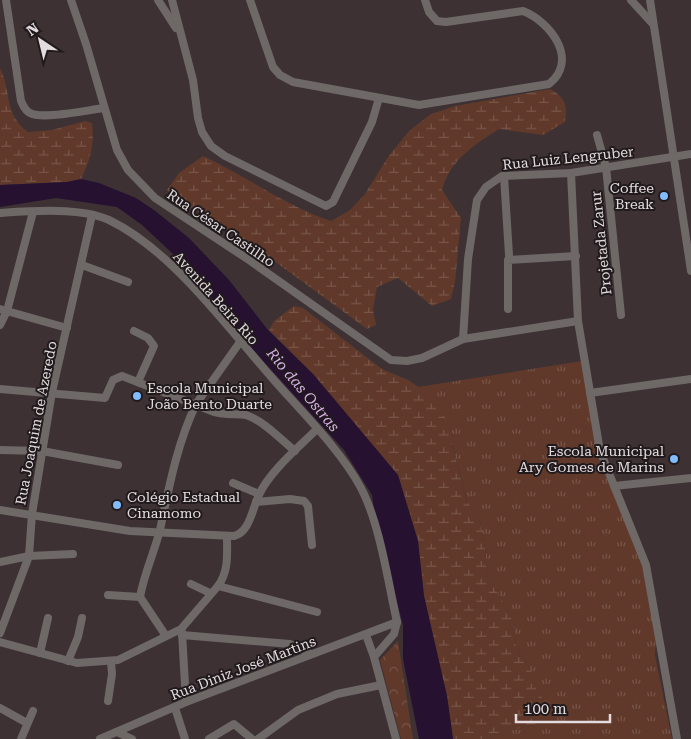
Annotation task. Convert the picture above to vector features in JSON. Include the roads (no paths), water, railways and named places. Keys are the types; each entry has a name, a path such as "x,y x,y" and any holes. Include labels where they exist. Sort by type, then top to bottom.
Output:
{"street":[{"path":"6,0 21,100 31,114 43,115 104,108"},
{"name":"Rua César Castilho","path":"71,0 117,150 128,170 155,198 392,360 407,361 422,358 463,339 578,321"},
{"path":"158,0 179,32"},
{"path":"172,0 193,80 198,118 202,132 211,146 225,156 326,206 333,202 354,163 372,122 379,98"},
{"path":"250,0 269,58 280,75 299,84 419,105 549,84 558,77 563,58 561,50 548,30 534,15 523,11 446,22 437,21 429,12 425,0"},
{"path":"631,0 654,25"},
{"path":"650,0 691,271"},
{"name":"Projetada Zarur","path":"597,136 606,167 621,315"},
{"name":"Rua Luiz Lengruber","path":"463,339 468,259 477,200 486,187 504,176 571,173 691,154"},
{"path":"571,173 578,321 600,451 646,565 677,739"},
{"path":"504,176 509,255"},
{"path":"0,325 32,212"},
{"name":"Avenida Beira Rio","path":"0,213 32,212 92,215 108,220 134,234 155,249 317,429 361,487 371,513 397,622"},
{"name":"Rua Joaquim de Azeredo","path":"0,633 28,556 32,514 52,392 92,215"},
{"path":"508,309 508,260 576,256"},
{"path":"82,265 128,282"},
{"path":"3,310 67,328"},
{"path":"134,330 148,338 154,346 138,382"},
{"path":"140,597 159,533 176,458 196,404 240,342"},
{"path":"0,389 106,398 113,380 117,377 138,382 227,416 247,415 295,451"},
{"path":"590,392 691,379"},
{"path":"0,510 95,526 159,533 227,537 239,535 243,532 259,494 295,451 317,429"},
{"path":"0,450 42,451 118,465"},
{"path":"614,486 691,478"},
{"path":"233,483 259,494"},
{"path":"256,502 290,499 304,501 308,506 312,545"},
{"path":"186,702 182,632 210,593 223,579 227,562 227,537"},
{"path":"0,562 28,556 73,554"},
{"path":"191,584 210,593"},
{"path":"218,586 317,612"},
{"path":"108,595 140,597"},
{"path":"140,597 166,636"},
{"path":"40,653 48,618"},
{"path":"68,661 78,637 82,618"},
{"path":"374,657 394,634 397,622"},
{"name":"Rua Diniz José Martins","path":"100,739 186,702 397,622"},
{"path":"0,642 68,661 111,661 134,654 166,636 182,632 290,644 311,654"},
{"path":"366,635 374,657 396,739"},
{"path":"108,700 112,674 111,661"},
{"path":"258,739 304,707 337,694 381,685"},
{"path":"0,708 27,723"},
{"path":"175,708 185,739"},
{"path":"21,739 33,711"},
{"path":"209,739 234,724 252,739"},
{"path":"117,732 132,739"}],"water":[{"name":"Rio das Ostras","path":"81,179 99,183 136,198 189,238 229,280 268,330 313,374 398,475 418,541 424,596 447,696 453,739 419,739 403,659 403,625 375,516 372,495 344,450 247,343 187,267 142,225 117,207 56,198 0,207 0,185 67,182"}],"place":[{"name":"Coffee Break","path":"664,196"},
{"name":"Escola Municipal João Bento Duarte","path":"137,396"},
{"name":"Escola Municipal Ary Gomes de Marins","path":"674,459"},
{"name":"Colégio Estadual Cinamomo","path":"117,505"}]}
